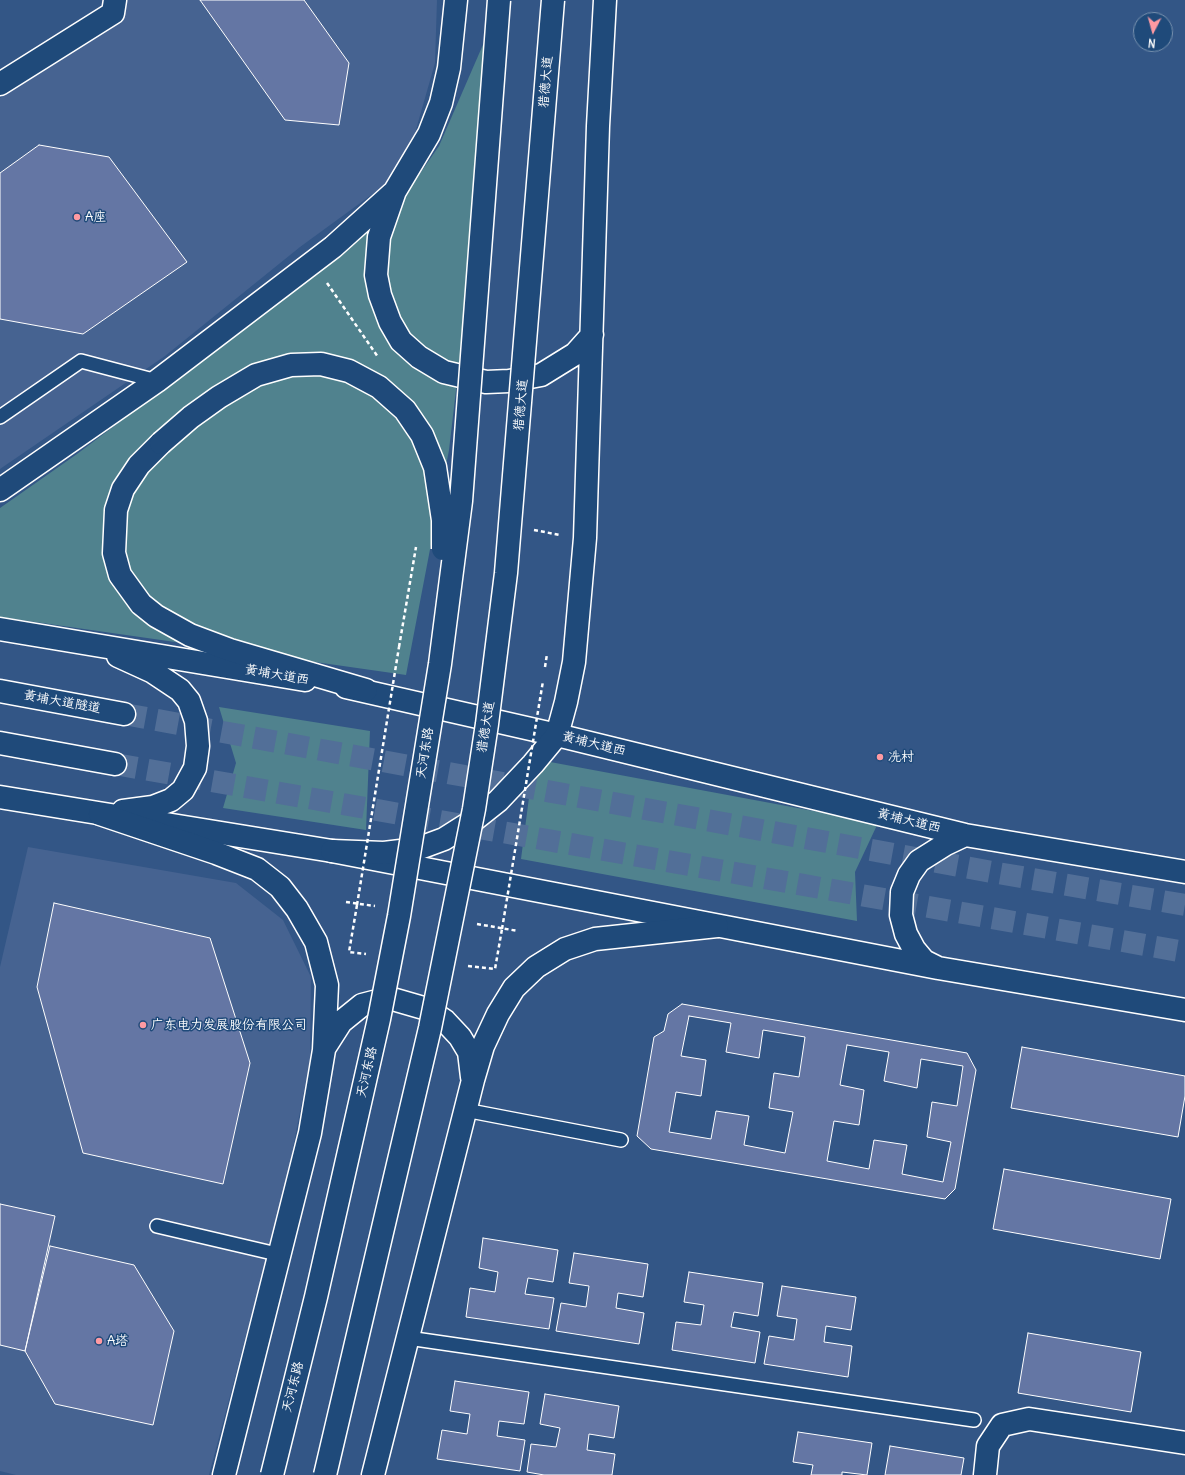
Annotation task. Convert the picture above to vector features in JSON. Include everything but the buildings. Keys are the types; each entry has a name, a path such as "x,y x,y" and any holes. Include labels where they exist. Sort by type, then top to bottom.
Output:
{"main road":[{"path":"0,84 113,13 115,0"},
{"path":"456,0 449,68 441,103 429,134 396,191 379,237 376,275 380,295 390,322 401,341 419,357 444,372 486,382 509,381 541,375 575,354 592,335"},
{"path":"440,664 461,501 499,0"},
{"name":"猎德大道","path":"325,1475 430,1028 474,809 495,669 506,573 553,0"},
{"path":"332,851 384,853 417,849 444,839 474,820 498,801 533,764 557,735 566,702 574,662 582,584 587,498 604,0"},
{"path":"0,490 157,381 334,247 396,191"},
{"path":"366,690 230,650 190,634 156,616 141,604 120,575 114,553 116,510 123,488 139,465 161,443 191,417 256,375 291,365 321,364 349,371 379,387 405,410 422,435 435,467 443,520 440,664"},
{"name":"黄埔大道西","path":"0,629 366,690 557,735 965,835 1185,872"},
{"path":"87,643 153,672 180,690 189,701 196,721 198,746 195,768 183,790 171,800 153,807 100,814"},
{"name":"天河东路","path":"272,1475 316,1297 379,1018 399,916 440,664"},
{"name":"黄埔大道隧道","path":"0,691 124,714"},
{"path":"0,743 115,764"},
{"path":"0,797 332,851 938,968 1185,1010"},
{"path":"100,814 216,853 258,869 280,887 297,909 316,942 327,985 324,1049 310,1133 281,1255 224,1475"},
{"path":"938,968 924,961 914,949 906,934 901,915 902,892 909,875 919,861 946,844 965,835"},
{"path":"373,1475 473,1080 484,1046 498,1014 514,988 542,964 565,949 595,939 717,926"},
{"path":"324,1049 341,1022 362,1005 389,998 426,1009 445,1021 460,1037 469,1052 473,1080"},
{"path":"985,1475 988,1446 1002,1425 1029,1419 1185,1443"}],"lane":[{"path":"0,417 81,361 157,381"},
{"path":"465,1110 621,1140"},
{"path":"157,1226 281,1255"},
{"path":"408,1338 974,1420"}],"path":[{"path":"369,954 349,952 417,542"},
{"path":"462,965 495,969 543,681"}],"shaded area":[{"path":"125,0 437,0 435,63 415,133 389,182 300,247 165,356 0,469 0,98 122,22"},
{"path":"28,847 236,883 283,920 311,977 310,1060 285,1189 209,1475 16,1475 0,1471 0,967"}],"green space":[{"path":"485,40 460,356 449,450 406,675 0,617 0,508 77,454 344,253 405,195 439,146"},
{"path":"219,707 370,731 366,830 223,808 236,763"},
{"path":"534,759 878,823 855,872 857,921 521,859"}],"tunnel":[{"path":"124,714 992,872 1185,905"},
{"path":"115,764 1185,952"}],"place":[{"name":"A座","path":"77,217"},
{"name":"冼村","path":"880,757"},
{"name":"广东电力发展股份有限公司","path":"143,1025"},
{"name":"A塔","path":"99,1341"}]}
